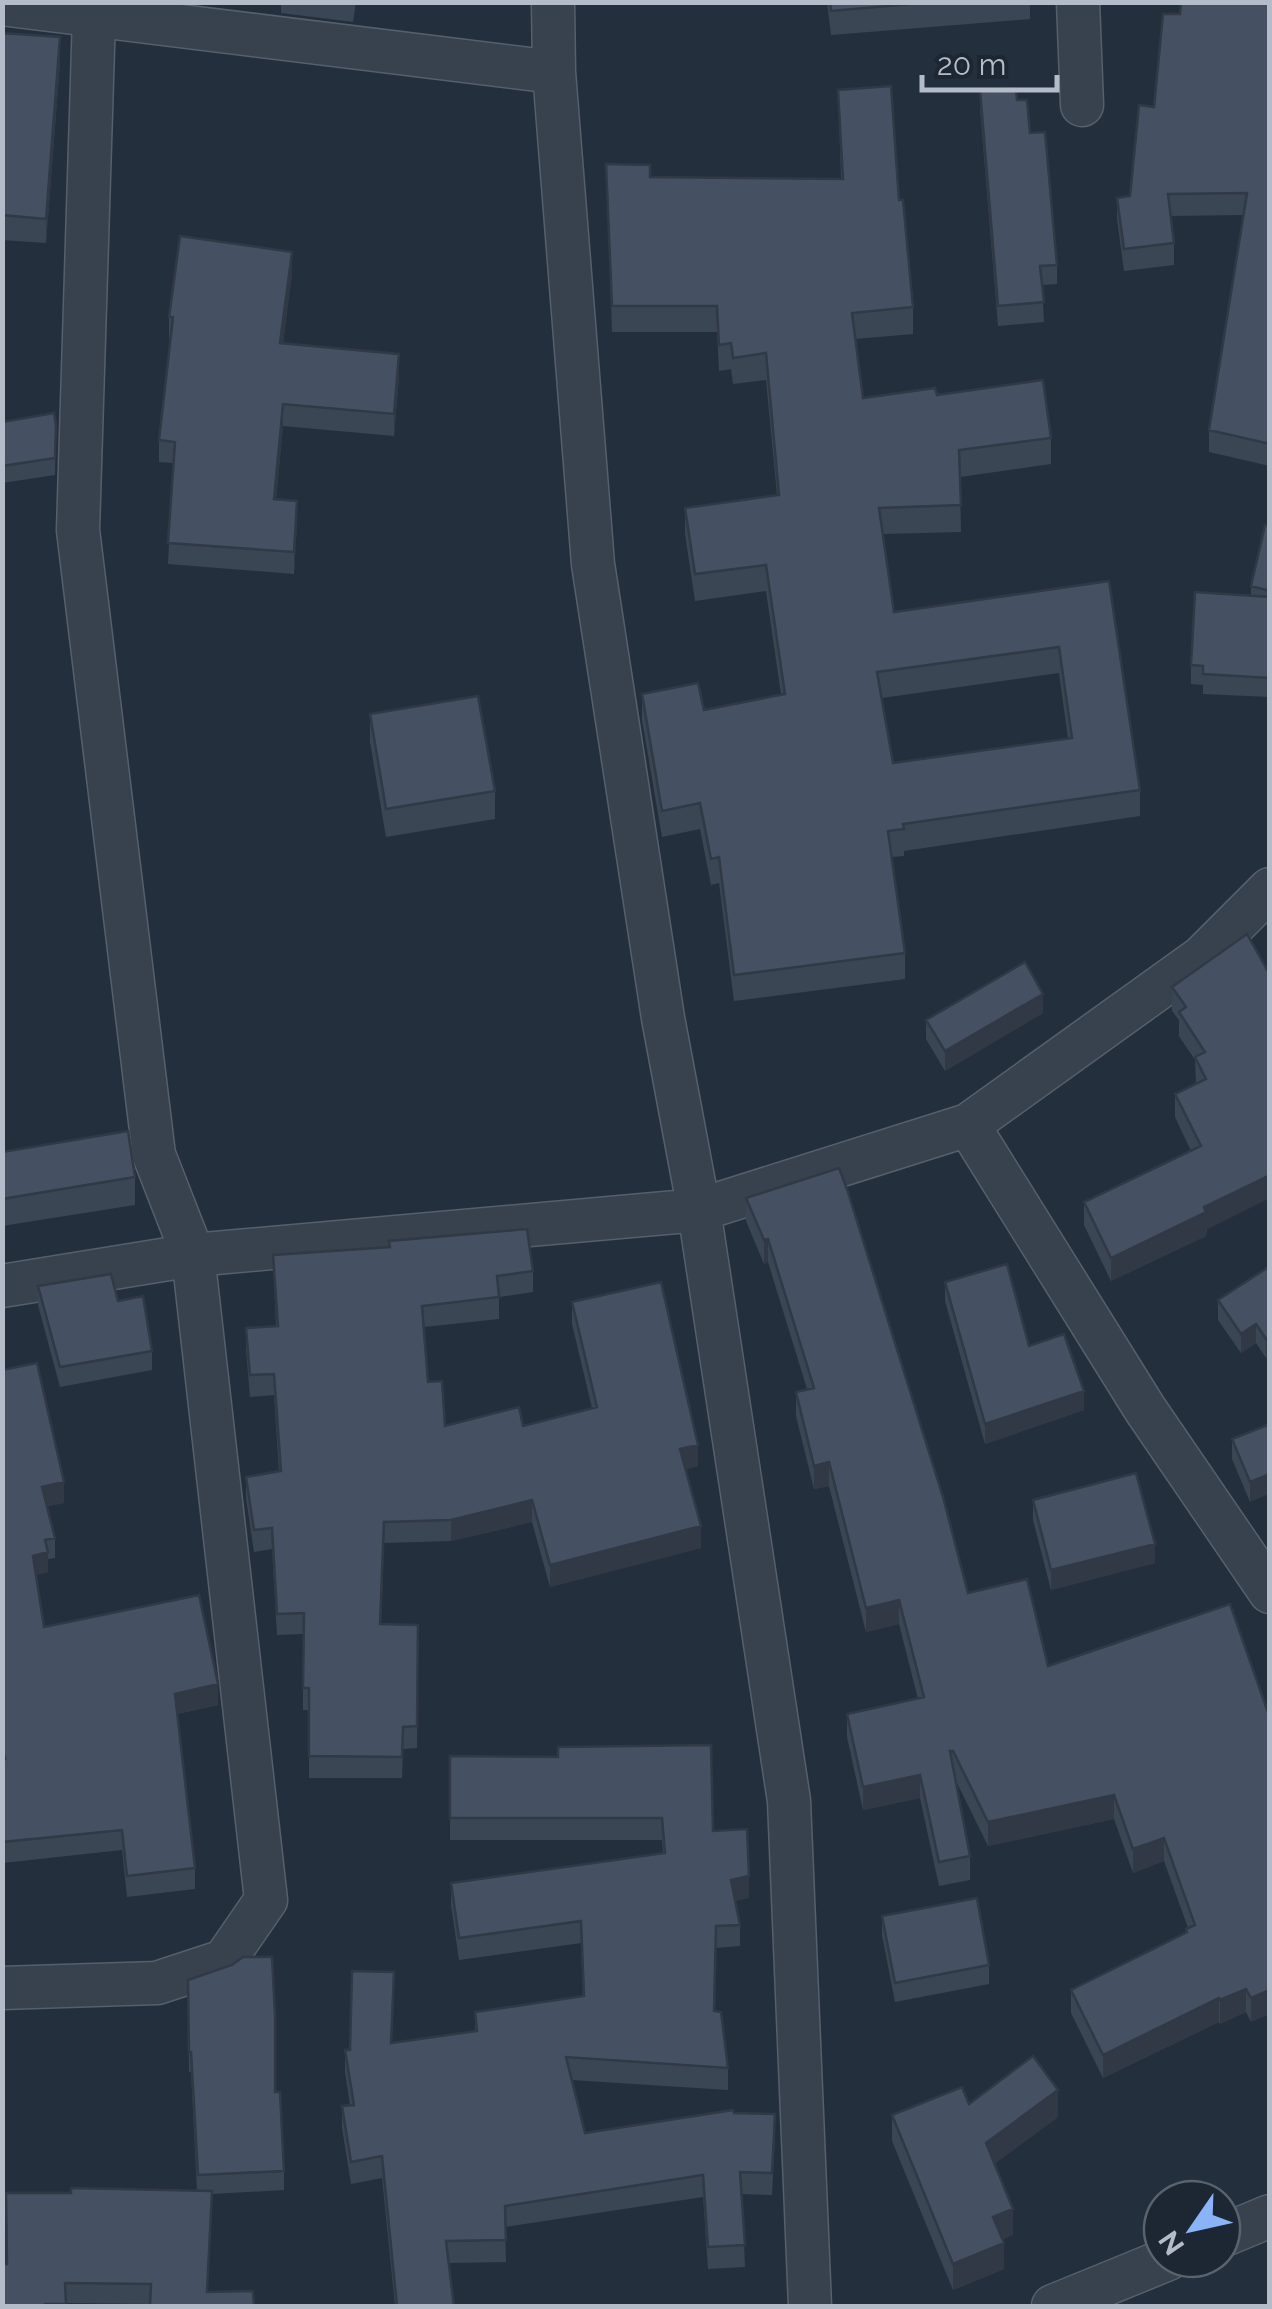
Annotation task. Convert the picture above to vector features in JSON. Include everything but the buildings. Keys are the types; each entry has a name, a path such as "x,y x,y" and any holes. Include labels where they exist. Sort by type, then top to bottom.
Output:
{"street":[{"path":"553,2 554,72 593,564 663,1018 699,1210 789,1800 810,2306"},
{"path":"1078,2 1082,106"},
{"path":"2,4 554,72"},
{"path":"2,1988 156,1984 224,1962 266,1900 193,1255 154,1155 78,530 94,16"},
{"path":"2,1286 193,1255 699,1210 968,1126 1202,957 1270,889"},
{"path":"968,1126 1146,1408 1270,1592"},
{"path":"1242,2228 1270,2216"},
{"path":"1053,2306 1142,2270"}]}
